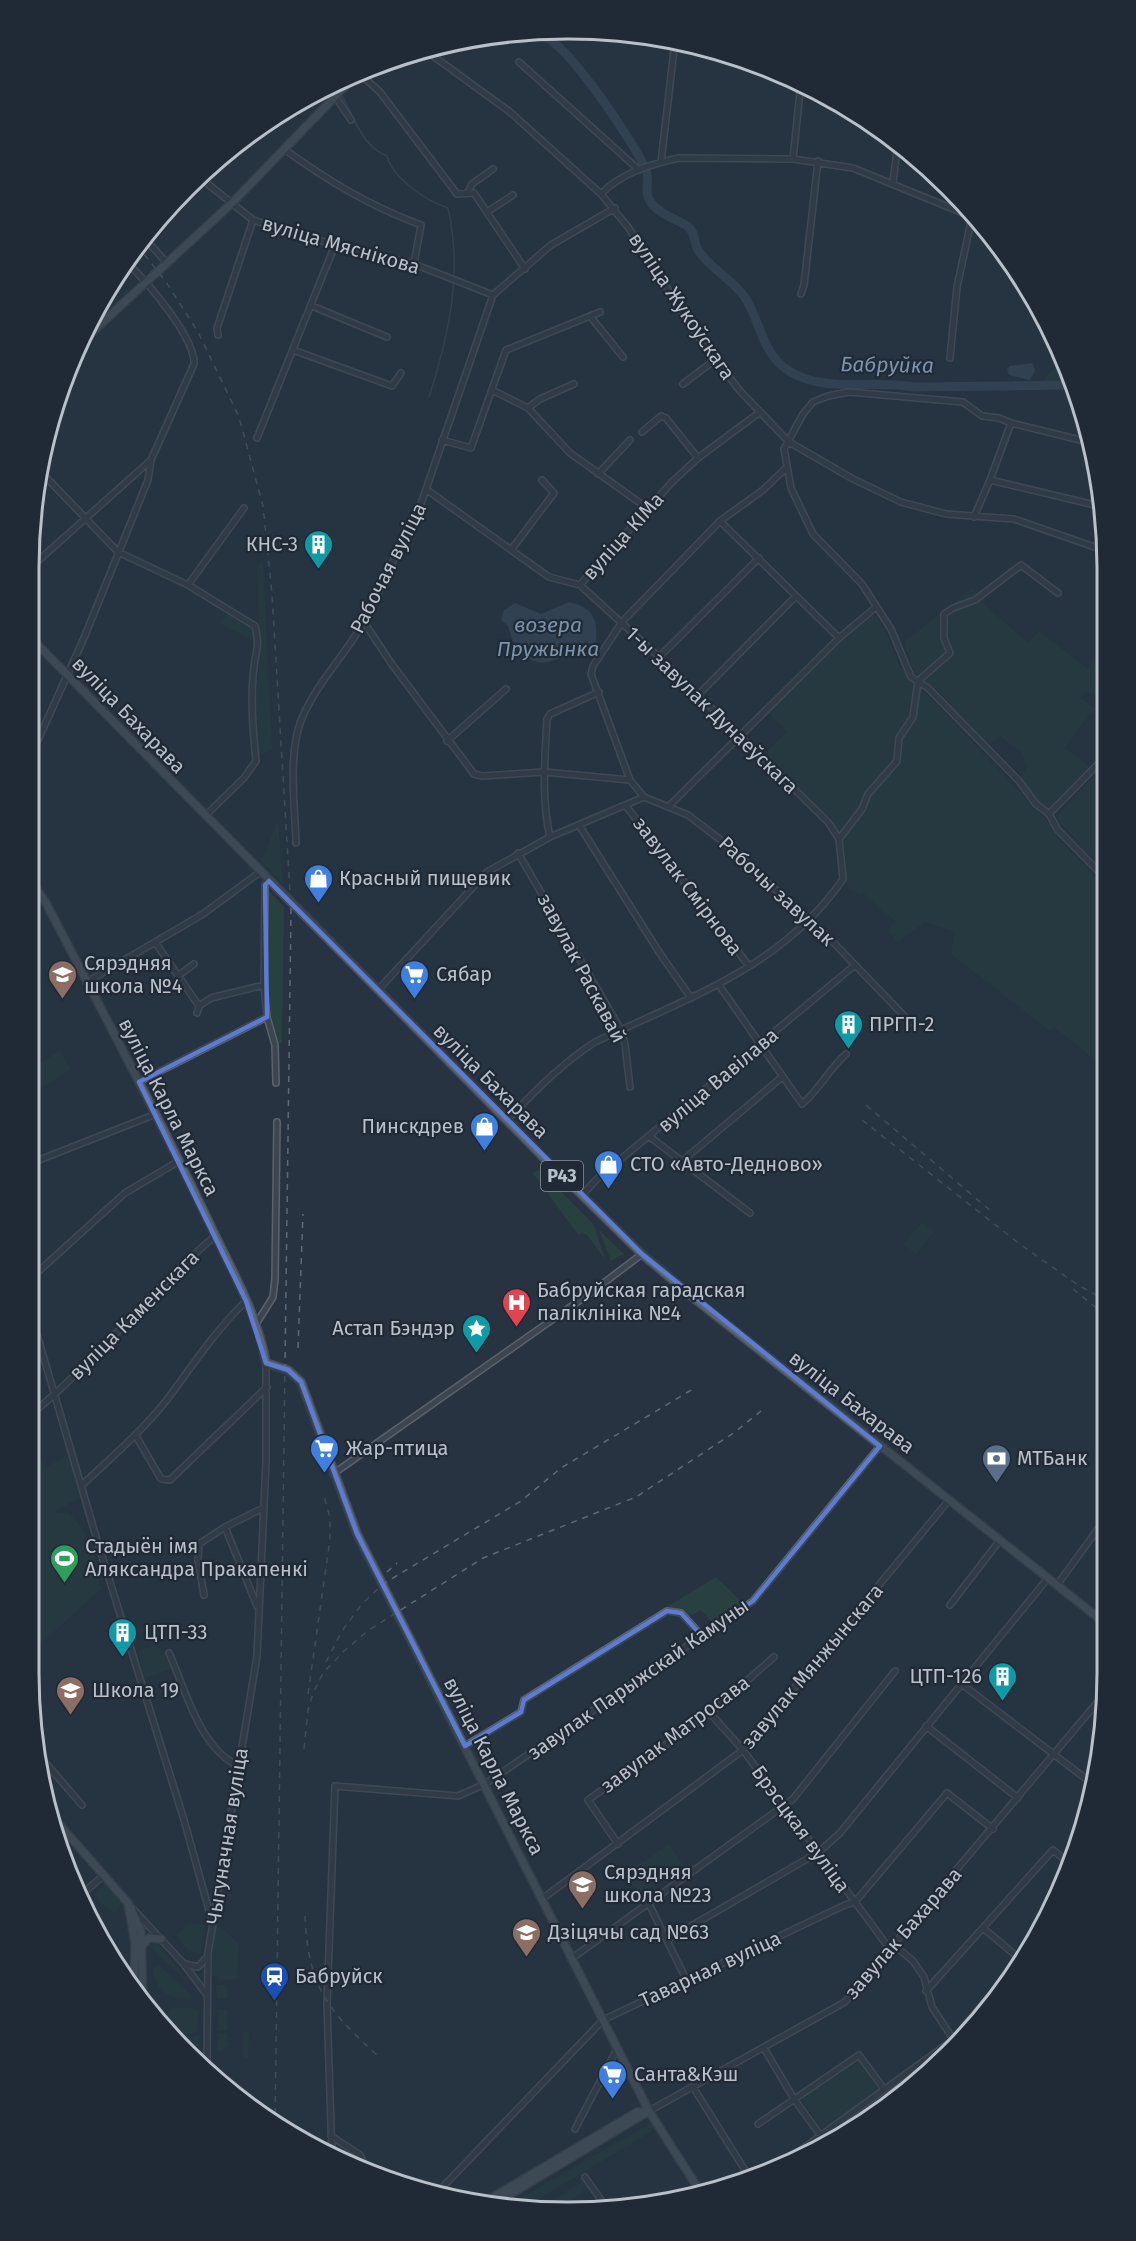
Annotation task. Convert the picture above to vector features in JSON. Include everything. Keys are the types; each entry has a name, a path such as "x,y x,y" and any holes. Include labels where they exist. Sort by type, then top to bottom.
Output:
{"main road":[{"path":"97,328 232,203 338,92"},
{"name":"вуліца Бахарава","path":"39,647 642,1254 1097,1617"},
{"name":"вуліца Карла Маркса","path":"39,893 179,1161 256,1324 266,1363 288,1370 298,1378 357,1534 649,2111 696,2186"},
{"path":"62,1828 128,1903 139,1922 143,1988"},
{"path":"128,1903 135,1942 134,1976"},
{"path":"142,1946 149,1938 161,1939"},
{"path":"494,2196 637,2112 649,2111"},
{"path":"505,2198 649,2111"}],"street":[{"path":"661,162 673,49"},
{"name":"вуліца Жукоўскага","path":"434,56 510,112 615,208 663,284 716,360 789,442 853,479 901,502 946,514 1014,519 1096,548"},
{"path":"519,62 639,170"},
{"path":"365,80 380,92 457,194 474,192 525,269"},
{"path":"338,92 351,120"},
{"path":"793,159 800,93"},
{"path":"284,149 345,191 381,210 421,225 414,264"},
{"path":"893,183 897,153"},
{"path":"601,194 612,183 639,170 679,158 818,160 853,168 959,212"},
{"path":"801,294 804,285 818,160"},
{"path":"468,192 472,184 493,169"},
{"name":"вуліца Мяснікова","path":"206,182 253,220 335,245 414,264 493,295"},
{"path":"487,212 513,195"},
{"path":"493,295 551,245 615,208"},
{"path":"218,335 217,328 253,220"},
{"path":"950,357 957,287 971,225"},
{"path":"149,244 168,264"},
{"path":"258,438 335,245"},
{"path":"39,737 84,638 148,480 151,460 194,364 193,354 166,307 148,282 132,268"},
{"name":"Рабочая вуліца","path":"296,843 294,777 297,736 303,716 364,622 385,582 397,549 413,527 493,295"},
{"path":"312,306 387,337"},
{"path":"442,440 471,448 506,350 600,312"},
{"path":"590,316 623,357"},
{"path":"293,350 392,386 401,373"},
{"path":"683,384 716,360"},
{"path":"528,408 540,399 574,384"},
{"path":"492,390 528,408 570,453 647,508"},
{"path":"1081,440 999,418 982,416 963,402 849,393 828,396 813,402 803,414 784,449 786,468 801,512 813,534 862,584 891,629 911,677 927,688 1019,781 1036,804 1049,814 1058,830 1097,870"},
{"name":"вуліца КІМа","path":"427,489 549,577 580,585 647,508 698,458 760,412"},
{"path":"642,432 661,416 666,418 698,458"},
{"path":"974,517 1011,423"},
{"path":"598,474 630,440"},
{"path":"39,560 151,460"},
{"name":"Рабочы завулак","path":"786,468 763,490 720,521 622,622 593,666 591,674 630,780 644,797 688,814 706,827 855,964 910,1023"},
{"path":"47,479 118,552 188,585 255,626 258,653 254,667 252,719 256,761 243,778 205,816"},
{"path":"511,550 554,493 542,480"},
{"path":"990,480 1093,505"},
{"path":"188,585 243,508"},
{"path":"720,521 839,638"},
{"path":"659,657 759,558"},
{"path":"507,1120 550,1075 575,1054 719,985 749,966 809,921 843,879 838,839 862,809 868,794 897,761 899,738 913,717 918,681 950,653 944,638 942,623 944,614 975,600 1021,565 1058,593"},
{"name":"1-ы завулак Дунаеўскага","path":"580,585 659,657 828,822 838,839"},
{"path":"698,695 796,597"},
{"path":"668,807 839,638 876,608"},
{"path":"364,622 447,741 467,767 482,776 544,772 630,780"},
{"path":"447,741 506,689"},
{"path":"550,837 546,819 544,772 547,719 550,714 599,692"},
{"path":"1049,814 1097,765"},
{"path":"378,990 476,883 503,861 550,837 644,797"},
{"name":"завулак Смірнова","path":"626,806 749,966"},
{"path":"579,825 659,952 691,998"},
{"name":"завулак Раскавай","path":"519,853 621,1030 630,1087"},
{"path":"87,982 203,914 261,872"},
{"path":"269,881 265,885 264,985 267,1017 274,1045 276,1083"},
{"path":"155,942 199,1005"},
{"path":"178,976 194,964"},
{"name":"вуліца Вавілава","path":"582,1195 597,1178 650,1137 855,964"},
{"path":"197,1013 199,1005 211,998 264,985"},
{"path":"719,985 802,1104 816,1092 835,1063 846,1054"},
{"path":"139,1082 267,1017"},
{"path":"681,1162 782,1077"},
{"path":"39,1160 156,1114"},
{"path":"256,1324 273,1297 275,1279 277,1122"},
{"path":"650,1137 750,1213"},
{"path":"39,1271 125,1193 179,1161"},
{"name":"вуліца Каменскага","path":"39,1408 55,1395 177,1268 215,1236"},
{"path":"333,1474 642,1254"},
{"path":"82,1485 136,1436 166,1401 213,1334 246,1301"},
{"path":"39,1341 184,1820 212,1923"},
{"name":"вуліца Карла Маркса","path":"266,1363 267,1387"},
{"path":"136,1436 161,1479 170,1480 267,1387"},
{"name":"Чыгуначная вуліца","path":"207,2059 208,1953 257,1656 267,1387"},
{"name":"завулак Парыжскай Камуны","path":"331,2136 328,1996 334,1786 458,1796 485,1784 753,1601 880,1446"},
{"name":"завулак Мянжынскага","path":"542,1899 743,1750 949,1500"},
{"path":"204,1594 199,1574 199,1544 225,1527 263,1508"},
{"name":"Чыгуначная вуліца","path":"225,1527 259,1610"},
{"path":"1057,1585 1097,1530"},
{"path":"950,1605 1000,1540"},
{"path":"667,1940 819,1852 840,1833 1048,1578"},
{"path":"465,1746 521,1712 524,1700 667,1611 681,1613 702,1636"},
{"path":"169,1653 211,1744 226,1761 239,1766"},
{"name":"завулак Матросава","path":"618,1844 588,1800 710,1713 774,1657"},
{"path":"571,1959 793,1799 895,1671"},
{"path":"963,1684 1086,1779"},
{"name":"завулак Бахарава","path":"649,2111 845,2002 1096,1704"},
{"name":"Брэсцкая вуліца","path":"710,1713 743,1750 855,1902 891,1946 913,1962 924,1977 932,2007 952,2037"},
{"path":"926,1726 1018,1798"},
{"path":"47,1765 82,1805"},
{"name":"Таварная вуліца","path":"443,2187 603,2020 855,1902 947,1793 993,1828"},
{"path":"926,1991 1053,1850 1063,1858"},
{"path":"86,1890 104,1875"},
{"path":"205,1898 210,1900 216,1897"},
{"path":"128,1903 183,1963 207,1995"},
{"path":"649,1904 687,1980"},
{"path":"983,1928 1015,1955"},
{"path":"183,1963 198,1967 204,1963 208,1953"},
{"path":"764,2048 794,2099 820,2135"},
{"path":"575,2129 617,2049"},
{"path":"758,2124 859,2055 884,2089"},
{"path":"806,2145 930,2059"},
{"path":"693,2087 746,2171"},
{"path":"865,2103 868,2108"},
{"path":"331,2136 331,2146"},
{"path":"331,2136 360,2155 363,2160"},
{"path":"585,2176 602,2201"}],"highlighted area":[{"path":"269,881 642,1254 880,1446 753,1601 702,1636 681,1613 667,1611 524,1700 521,1712 465,1746 357,1534 301,1382 288,1370 266,1363 246,1301 139,1082 267,1017 265,885"}],"green space":[{"path":"1057,365 1066,389 1046,388 1044,380"},
{"path":"263,562 272,749 259,756 254,718 260,655 257,567"},
{"path":"973,588 981,602 1028,643 1039,631 1088,669 1097,656 1097,697 1086,691 1080,698 1097,709 1090,714 1065,748 1090,767 1050,809 1037,801 1020,778 1027,768 1022,753 1000,736 989,745 937,690 915,674 904,642"},
{"path":"227,613 252,629 254,642 220,623"},
{"path":"874,614 886,632 899,665 1051,825 1058,838 1097,879 1097,1061 1054,1027 1050,1031 951,954 955,932 925,922 898,942 887,930 896,922 863,893 859,895 847,886 844,842 831,818 763,756 787,731 768,713 842,641"},
{"path":"1097,773 1097,864 1058,820 1060,813"},
{"path":"278,819 283,884 262,861"},
{"path":"270,892 284,907 282,1043 277,1043 268,988 267,932"},
{"path":"59,1051 71,1069 42,1088 39,1084 39,1064"},
{"path":"539,1170 594,1225 605,1259 587,1235 582,1233 578,1235 533,1173"},
{"path":"922,1222 934,1232 916,1254 904,1244"},
{"path":"599,1230 624,1254 611,1261"},
{"name":"Стадыён імя Аляксандра Пракапенкі","path":"69,1453 80,1497 53,1513 69,1513 84,1532 93,1549 97,1576 102,1588 39,1645 39,1458 46,1468"},
{"path":"716,1577 744,1604 714,1624 701,1610 690,1616 682,1610 665,1608"},
{"path":"154,1645 164,1652 171,1669 145,1678 138,1652"},
{"path":"669,1844 683,1865 640,1895 626,1874"},
{"path":"105,1883 121,1903 116,1914 100,1903 95,1894"},
{"path":"215,1922 239,1944 237,1979 218,1980 218,1977 212,1976"},
{"path":"189,1924 205,1924 201,1953 188,1951 177,1935"},
{"path":"152,1941 156,1941 192,1986 149,1946"},
{"path":"159,1965 190,1994 192,2000 170,1996 160,1988 156,1983 153,1968"},
{"path":"216,1985 226,1985 228,1998 217,1998"},
{"path":"173,2007 193,2008 199,2011 197,2031 183,2035 164,2015"},
{"path":"218,2010 227,2010 227,2030 218,2030"},
{"path":"243,2031 249,2032 248,2058 243,2058"},
{"path":"218,2034 227,2034 229,2045 220,2053 217,2050"},
{"path":"199,2035 198,2051 194,2047 187,2039"},
{"path":"857,2059 879,2090 823,2129 800,2099"},
{"path":"650,2123 656,2129 535,2201 519,2199"},
{"path":"582,2182 588,2188 569,2202 551,2202"}],"water":[{"path":"1033,363 1035,371 1030,380 1009,375 1007,369 1010,366"},
{"name":"возера Пружынка","path":"569,602 584,607 592,615 596,626 596,642 590,645 583,644 566,654 566,658 540,663 533,661 515,648 508,626 501,620 504,610 515,603 541,614"}],"waterway":[{"name":"Бабруйка","path":"549,40 570,58 585,77 640,157 647,174 649,200 660,211 690,228 696,247 703,257 741,292 767,347 780,364 789,371 819,382 850,385 883,384 914,387 1064,385"},
{"path":"341,94 365,138 378,151 387,156 390,165 403,181 421,195 448,208 454,257 452,304 443,350 429,397"}],"railway":[{"path":"143,253 166,282 198,332 239,417 263,506 272,594 291,909 275,2114"},
{"path":"866,1105 992,1212"},
{"path":"862,1120 1021,1245 1097,1296"},
{"path":"298,1348 303,1214"},
{"path":"1073,1289 1097,1308"},
{"path":"326,1662 342,1631 362,1604 383,1584 521,1501 561,1468 693,1389"},
{"path":"304,1749 308,1710 323,1673 369,1630 483,1558 636,1497 735,1432 761,1411"},
{"path":"308,1694 330,1539 330,1518 324,1496"},
{"path":"378,1580 397,1563"},
{"path":"305,1916 310,1961 323,1995 345,2024 377,2055"}],"place":[{"name":"КНС-3","path":"319,570"},
{"name":"Красный пищевик","path":"318,904"},
{"name":"Сярэдняя школа №4","path":"63,1000"},
{"name":"Сябар","path":"415,1000"},
{"name":"ПРГП-2","path":"848,1050"},
{"name":"Пинскдрев","path":"485,1152"},
{"name":"СТО «Авто-Дедново»","path":"609,1190"},
{"name":"Бабруйская гарадская паліклініка №4","path":"516,1328"},
{"name":"Астап Бэндэр","path":"476,1354"},
{"name":"Жар-птица","path":"325,1474"},
{"name":"МТБанк","path":"996,1484"},
{"name":"Стадыён імя Аляксандра Пракапенкі","path":"64,1584"},
{"name":"ЦТП-33","path":"123,1658"},
{"name":"ЦТП-126","path":"1003,1702"},
{"name":"Школа 19","path":"71,1716"},
{"name":"Сярэдняя школа №23","path":"583,1910"},
{"name":"Дзіцячы сад №63","path":"527,1958"},
{"name":"Бабруйск","path":"274,2002"},
{"name":"Санта&Кэш","path":"613,2100"}]}
